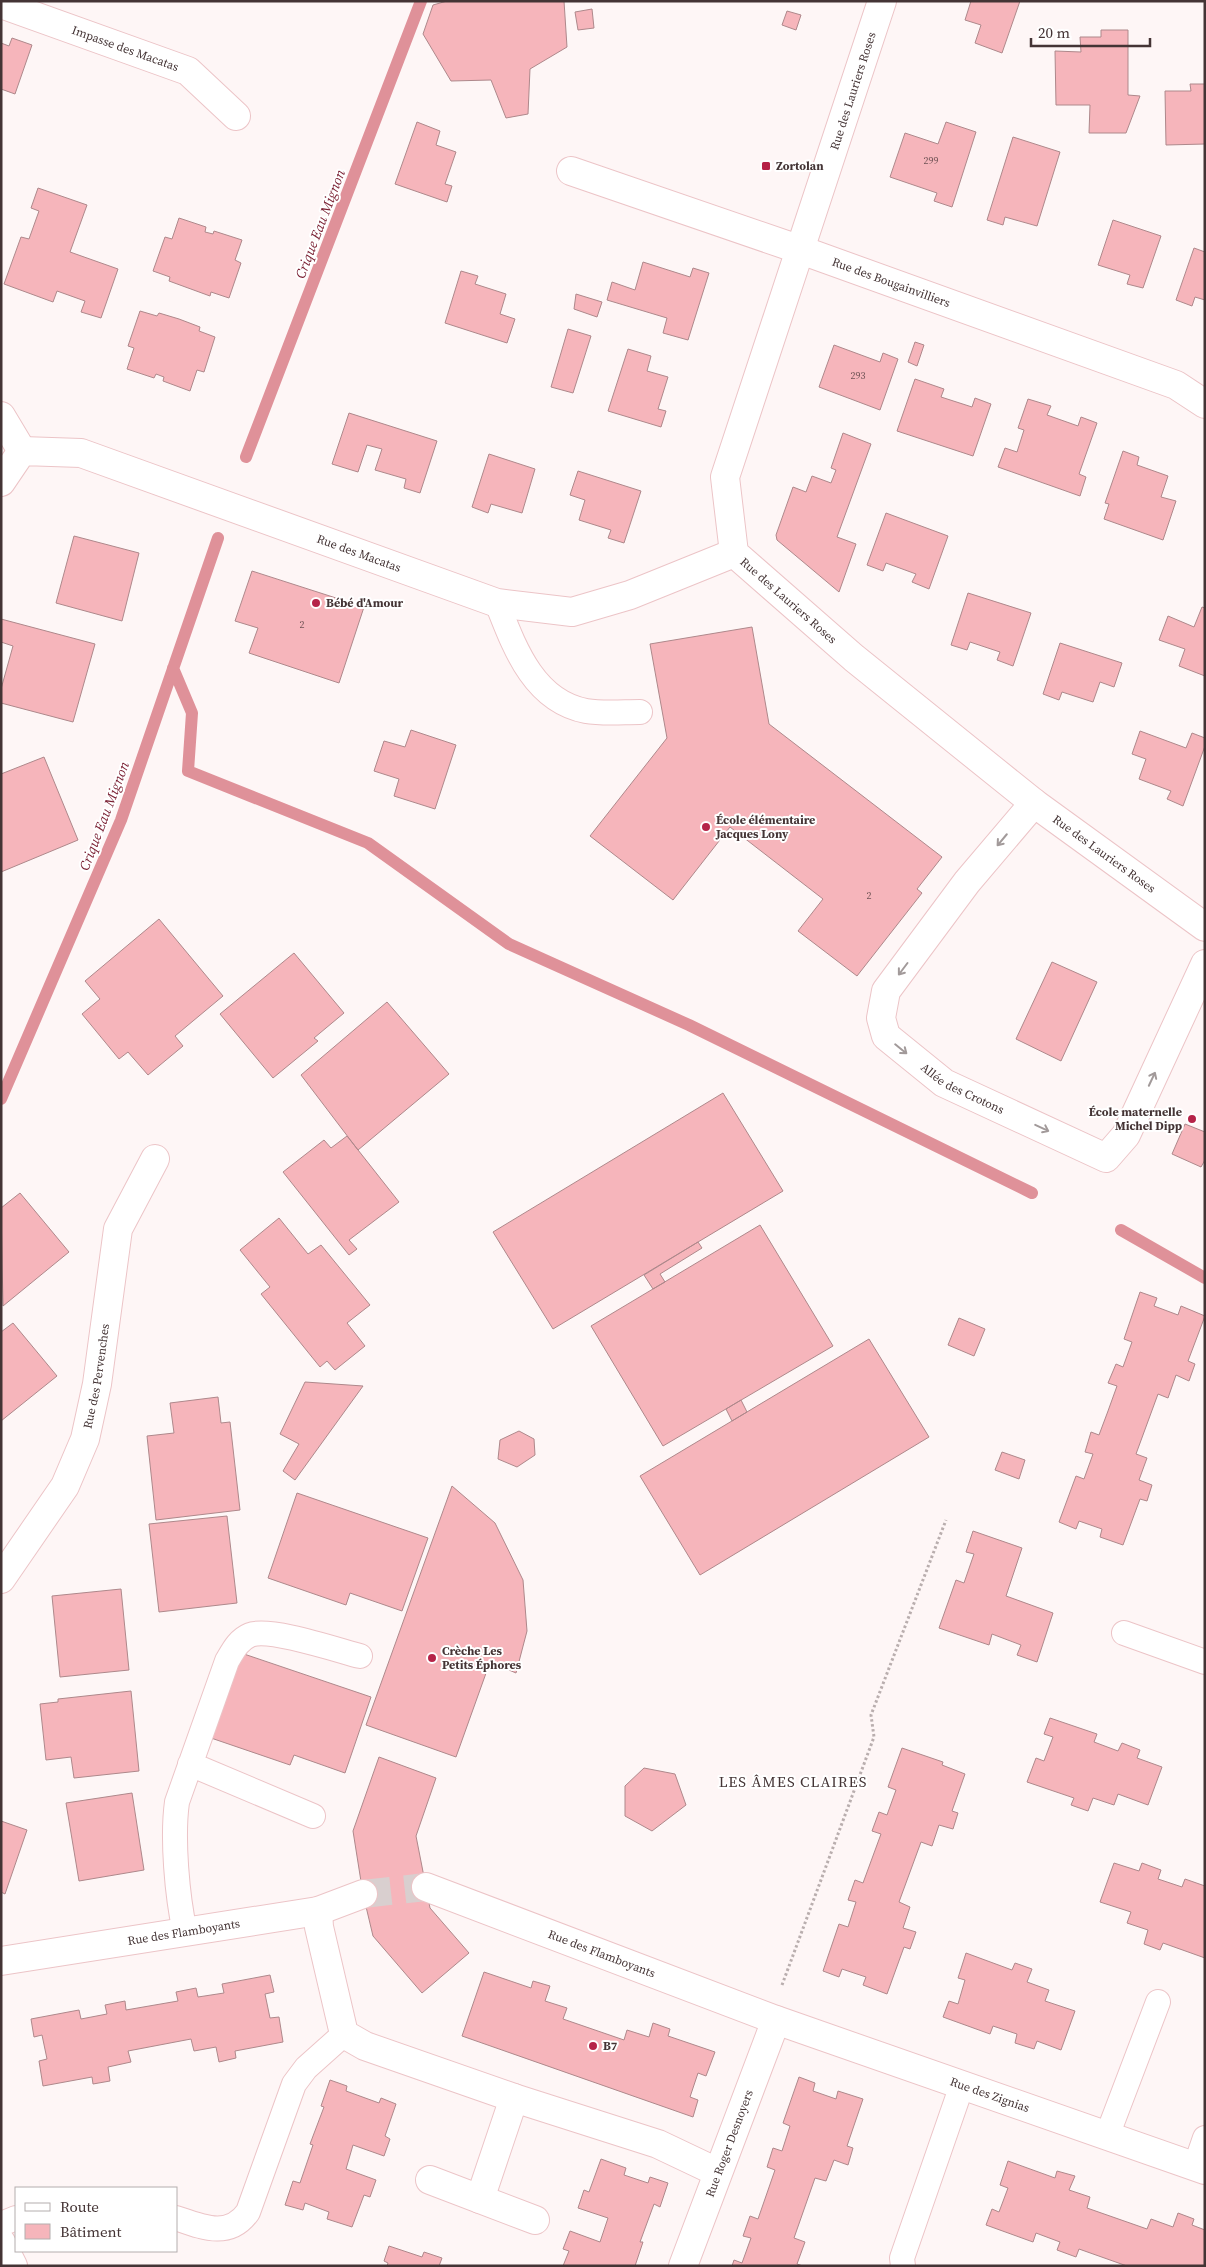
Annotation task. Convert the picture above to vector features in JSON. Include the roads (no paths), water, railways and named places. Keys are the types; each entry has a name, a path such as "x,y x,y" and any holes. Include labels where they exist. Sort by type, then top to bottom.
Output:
{"street":[{"name":"Rue des Lauriers Roses","path":"882,1 725,477 734,553 854,658 1034,802 1205,926"},
{"name":"Impasse des Macatas","path":"1,4 188,71 236,116"},
{"name":"Rue des Bougainvilliers","path":"572,171 801,250 1176,384 1205,404"},
{"path":"1,416 22,451 1,482"},
{"name":"Rue des Macatas","path":"22,451 81,452 497,603 572,612 630,596 734,553"},
{"name":"Allée des Crotons","path":"1034,802 968,882 886,991 881,1018 886,1036 944,1083 1106,1158 1126,1136 1205,964"},
{"name":"Rue des Pervenches","path":"1,1580 65,1486 85,1438 97,1384 118,1229 155,1159"},
{"name":"Rue des Flamboyants","path":"426,1887 776,2020"},
{"name":"Rue des Flamboyants","path":"1,1961 318,1911 363,1894"},
{"path":"318,1911 319,1927 344,2034 365,2046 514,2098 658,2144 717,2172"},
{"name":"Rue des Zignias","path":"776,2020 1200,2168"},
{"name":"Rue Roger Desnoyers","path":"683,2266 776,2020"},
{"path":"480,2199 514,2098"},
{"path":"430,2180 535,2220"},
{"path":"1,2242 13,2266"}],"lane":[{"path":"497,603 520,657 533,678 560,701 586,711 640,712"},
{"path":"186,1932 181,1912 174,1822 177,1802 226,1661 236,1645 250,1635 267,1632 360,1656"},
{"path":"1124,1633 1205,1662"},
{"path":"190,1764 313,1816"},
{"path":"1107,2136 1158,2002"},
{"path":"178,2219 207,2229 229,2227 241,2222 248,2212 294,2084 306,2068 344,2034"},
{"path":"903,2266 902,2258 962,2085"},
{"path":"1200,2168 1205,2138"},
{"path":"1,2224 15,2218"}],"waterway":[{"name":"Crique Eau Mignon","path":"246,457 421,1"},
{"name":"Crique Eau Mignon","path":"1,1099 121,820 218,538"},
{"path":"173,668 192,713 188,771 368,843 509,944 689,1025 1032,1193"},
{"path":"1121,1230 1205,1278"}],"tunnel":[{"path":"363,1894 426,1887"}],"place":[{"name":"Zortolan","path":"766,166"},
{"name":"Bébé d'Amour","path":"316,603"},
{"name":"École élémentaire Jacques Lony","path":"706,827"},
{"name":"École maternelle Michel Dipp","path":"1192,1119"},
{"name":"Crèche Les Petits Éphores","path":"432,1658"},
{"name":"B7","path":"593,2046"}],"district":[{"name":"LES ÂMES CLAIRES","path":"793,1782"}]}
